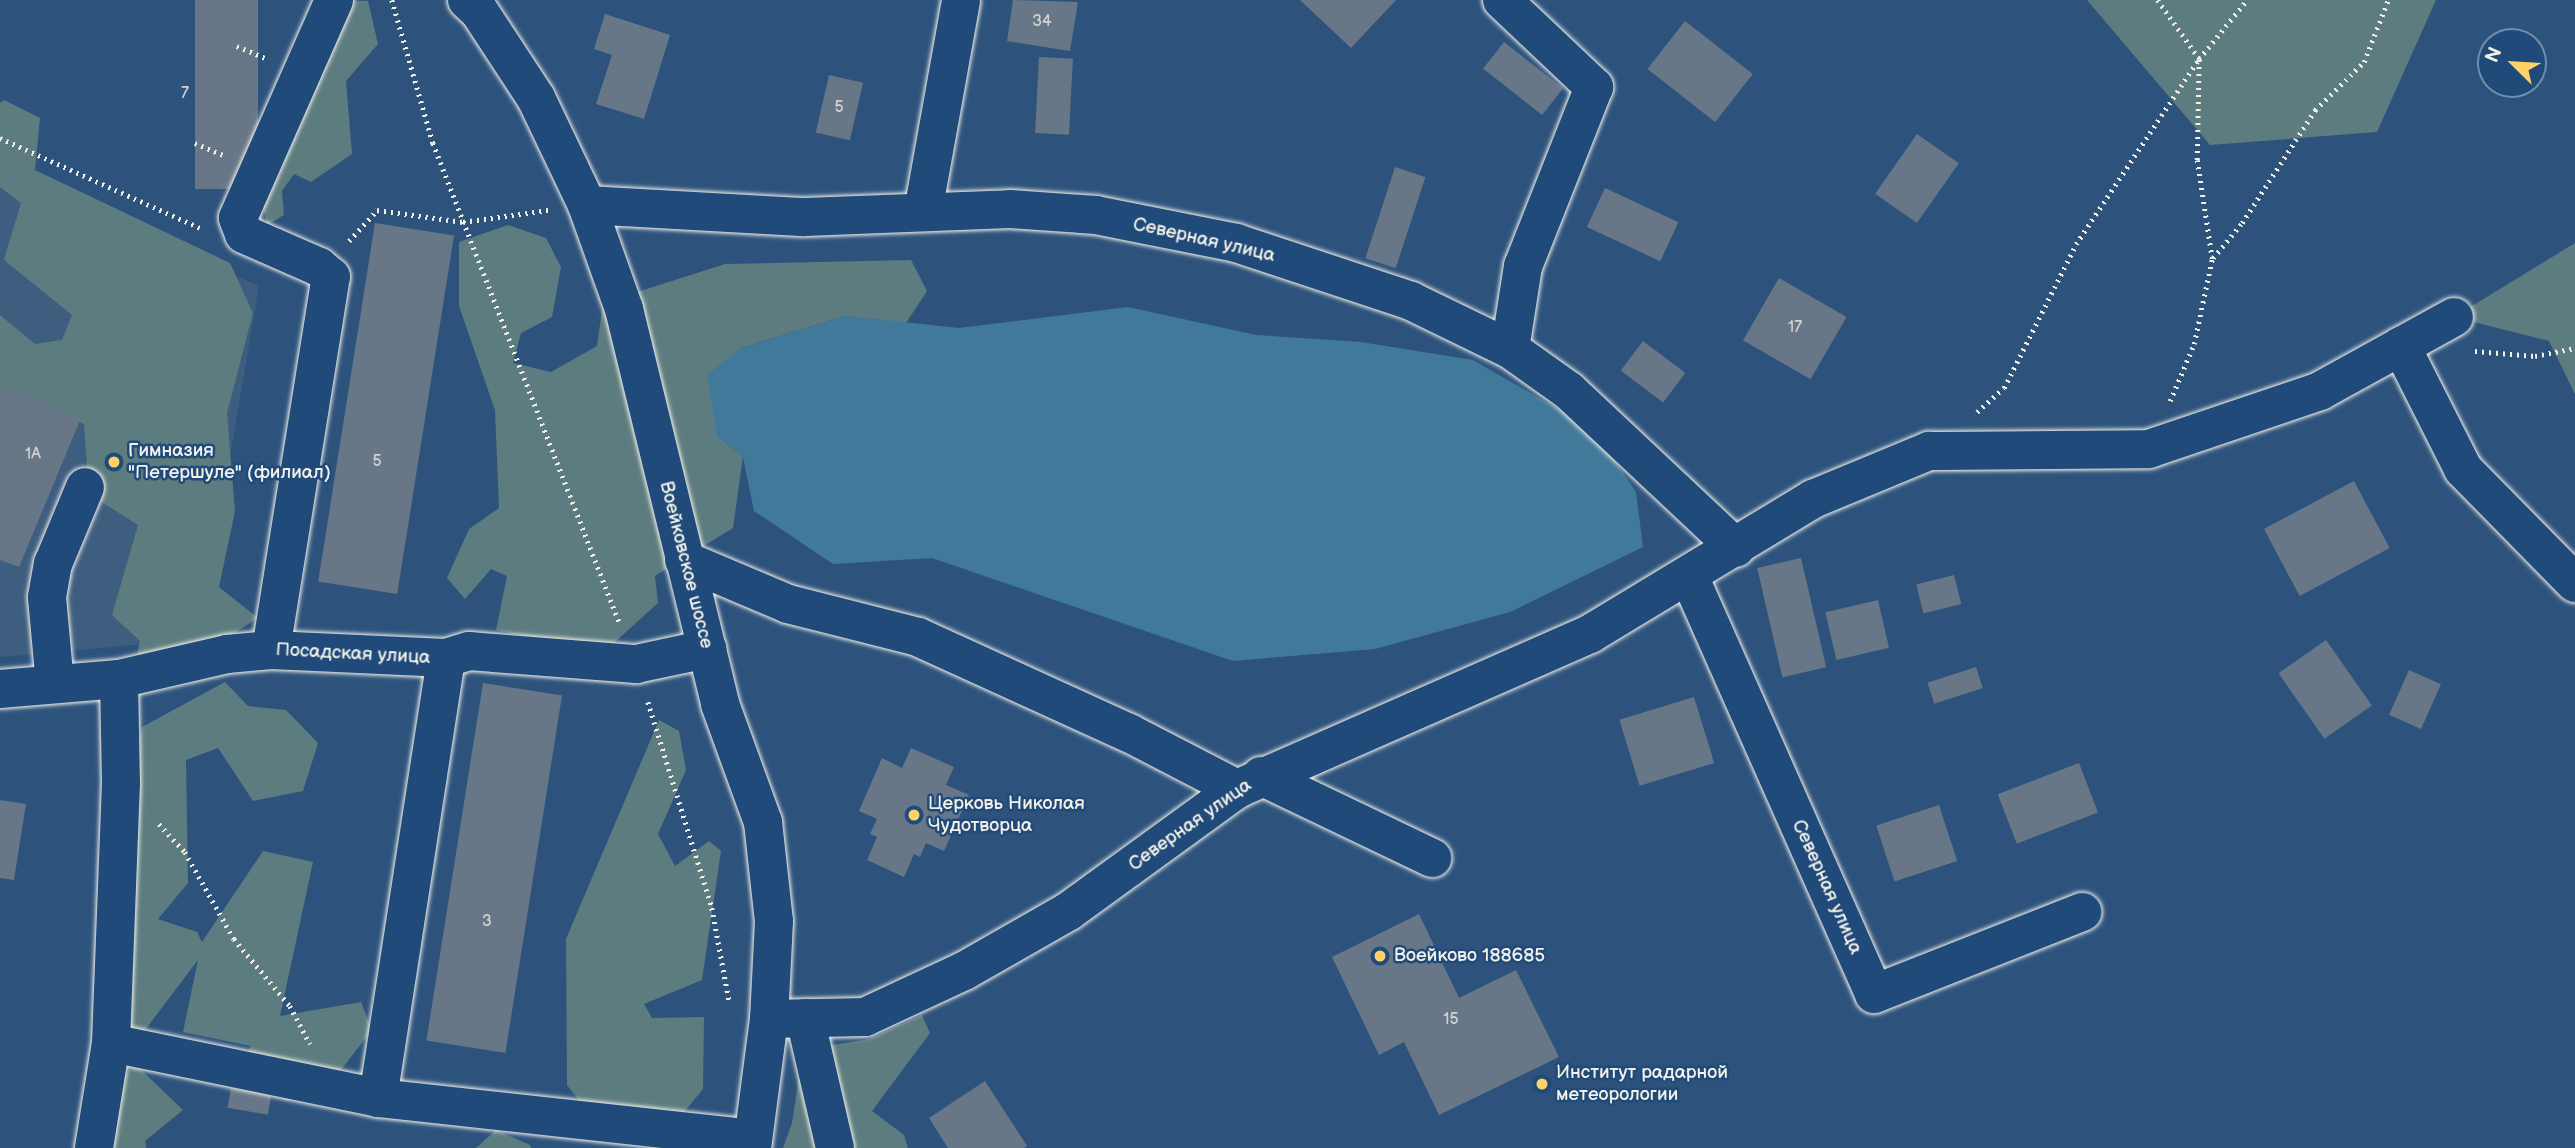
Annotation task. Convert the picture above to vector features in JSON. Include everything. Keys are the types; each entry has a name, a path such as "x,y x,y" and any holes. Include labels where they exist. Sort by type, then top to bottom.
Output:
{"street":[{"path":"271,650 331,277 319,267 244,234 238,218 334,0"},
{"path":"923,212 961,0"},
{"path":"1502,0 1594,88 1523,267 1510,349"},
{"name":"Воейковское шоссе","path":"477,4 536,98 587,205 624,309 720,704 762,822 787,1019 752,1144"},
{"name":"Северная улица","path":"587,205 804,217 1010,209 1096,215 1236,243 1411,301 1510,349 1569,391 1737,548"},
{"path":"2461,334 2401,346 2462,469 2575,583"},
{"name":"Северная улица","path":"787,1019 865,1017 964,971 1069,911 1249,783 1590,634 1737,548 1813,499 1929,451 2149,449 2320,391 2401,346"},
{"path":"55,684 47,597 53,564 85,487"},
{"path":"684,559 788,604 918,637 1129,733 1432,858"},
{"name":"Северная улица","path":"1689,576 1874,994 2082,912"},
{"name":"Посадская улица","path":"0,689 119,679 227,654 271,650 446,658 469,651 636,664 707,649"},
{"path":"379,1098 446,658"},
{"path":"94,1148 111,1043 121,784 119,679"},
{"path":"787,1019 835,1148"},
{"path":"111,1043 379,1098 752,1144"}],"path":[{"path":"392,0 433,143 636,664 712,908 729,1003"},
{"path":"2149,449 2194,344 2213,259 2197,160 2199,59 2157,0"},
{"path":"1929,451 2004,388 2076,244 2199,59 2247,0"},
{"path":"2213,259 2269,183 2315,110 2364,62 2388,0"},
{"path":"0,138 195,227 244,234"},
{"path":"319,267 377,210 463,222 587,205"},
{"path":"2461,334 2535,356 2575,348"},
{"path":"121,784 185,852 234,939 290,1006 335,1091"}],"shaded area":[{"name":"Гимназия \"Петершуле\" (филиал)","path":"0,172 259,286 199,639 0,657"},
{"path":"1128,307 1256,335 1361,342 1473,360 1593,429 1636,492 1643,547 1510,612 1375,649 1233,661 932,558 833,564 754,511 743,457 717,436 707,375 741,348 846,316 959,328"}],"green space":[{"path":"344,0 368,1 378,44 346,81 352,154 311,182 294,174 282,191 284,215 267,225 259,188"},
{"path":"2087,0 2436,0 2377,132 2210,145"},
{"name":"Гимназия \"Петершуле\" (филиал)","path":"4,100 40,118 35,170 230,263 253,313 227,413 235,511 219,587 258,618 217,644 136,658 140,641 112,615 138,525 89,494 84,424 0,386 0,315 35,344 62,340 72,315 4,260 21,203 0,187 0,103"},
{"path":"508,225 546,238 561,267 552,317 521,333 513,363 551,372 597,346 603,303 725,264 911,260 927,291 906,323 846,316 741,348 717,436 743,457 733,528 655,576 658,603 604,652 496,630 507,576 491,569 465,599 447,578 469,529 499,508 495,410 459,306 459,242"},
{"path":"2575,243 2575,394 2549,341 2454,317"},
{"path":"225,682 248,706 286,710 318,743 303,791 253,801 218,748 186,760 188,883 158,919 197,932 202,942 263,851 313,862 280,1016 361,1002 372,1030 323,1093 287,1101 256,1084 243,1061 251,1046 183,1032 198,960 142,1034 131,1035 135,761 142,727"},
{"path":"659,720 679,731 686,770 658,834 675,866 709,841 721,851 702,980 644,1004 652,1018 704,1017 703,1089 680,1117 583,1106 567,1085 566,939"},
{"path":"922,1015 930,1033 872,1111 904,1135 908,1148 783,1148 792,1123 803,1050 869,1039"},
{"path":"135,1064 183,1110 145,1141 146,1148 109,1148 119,1081"},
{"path":"496,1130 530,1145 531,1148 476,1148"}],"building":[{"path":"195,0 258,0 258,189 195,189"},
{"path":"1013,0 1078,2 1070,51 1007,41"},
{"path":"1300,0 1396,0 1351,48"},
{"path":"605,14 670,35 644,119 596,104 612,55 594,49"},
{"path":"1685,21 1753,74 1715,122 1647,69"},
{"path":"1504,42 1563,88 1542,115 1483,69"},
{"path":"1039,57 1073,59 1069,135 1035,133"},
{"path":"829,75 863,83 850,140 816,132"},
{"path":"1917,134 1959,163 1917,223 1875,194"},
{"path":"1395,167 1425,177 1396,268 1365,258"},
{"path":"1605,188 1678,222 1660,261 1587,227"},
{"path":"375,223 454,236 397,594 318,582"},
{"path":"1779,278 1847,317 1811,379 1743,340"},
{"path":"1643,341 1685,373 1663,402 1621,371"},
{"path":"0,385 81,418 19,567 0,560"},
{"path":"2354,481 2390,548 2300,596 2264,529"},
{"path":"1801,558 1826,667 1782,677 1757,568"},
{"path":"1954,575 1961,604 1923,614 1916,584"},
{"path":"1878,600 1889,648 1836,660 1825,612"},
{"path":"2326,640 2372,706 2324,739 2278,673"},
{"path":"1976,667 1983,688 1934,704 1927,683"},
{"path":"2409,670 2441,684 2421,729 2389,715"},
{"path":"483,683 562,696 505,1053 426,1041"},
{"path":"1694,697 1714,763 1640,786 1619,720"},
{"name":"Церковь Николая Чудотворца","path":"911,748 954,767 946,785 969,795 944,851 926,843 920,857 914,854 904,877 867,860 877,837 870,834 877,819 859,811 882,758 902,768"},
{"path":"2079,763 2098,812 2017,844 1998,794"},
{"path":"0,800 26,804 14,880 0,878"},
{"path":"1939,805 1957,861 1894,882 1876,825"},
{"path":"1419,914 1459,998 1516,970 1559,1057 1439,1115 1404,1042 1379,1055 1332,957"},
{"path":"985,1081 1027,1146 1024,1148 948,1148 929,1118"},
{"path":"231,1088 271,1095 268,1115 228,1108"}],"place":[{"name":"Гимназия \"Петершуле\" (филиал)","path":"114,462"},
{"name":"Церковь Николая Чудотворца","path":"914,815"},
{"name":"Воейково 188685","path":"1380,956"},
{"name":"Институт радарной метеорологии","path":"1542,1084"}]}
